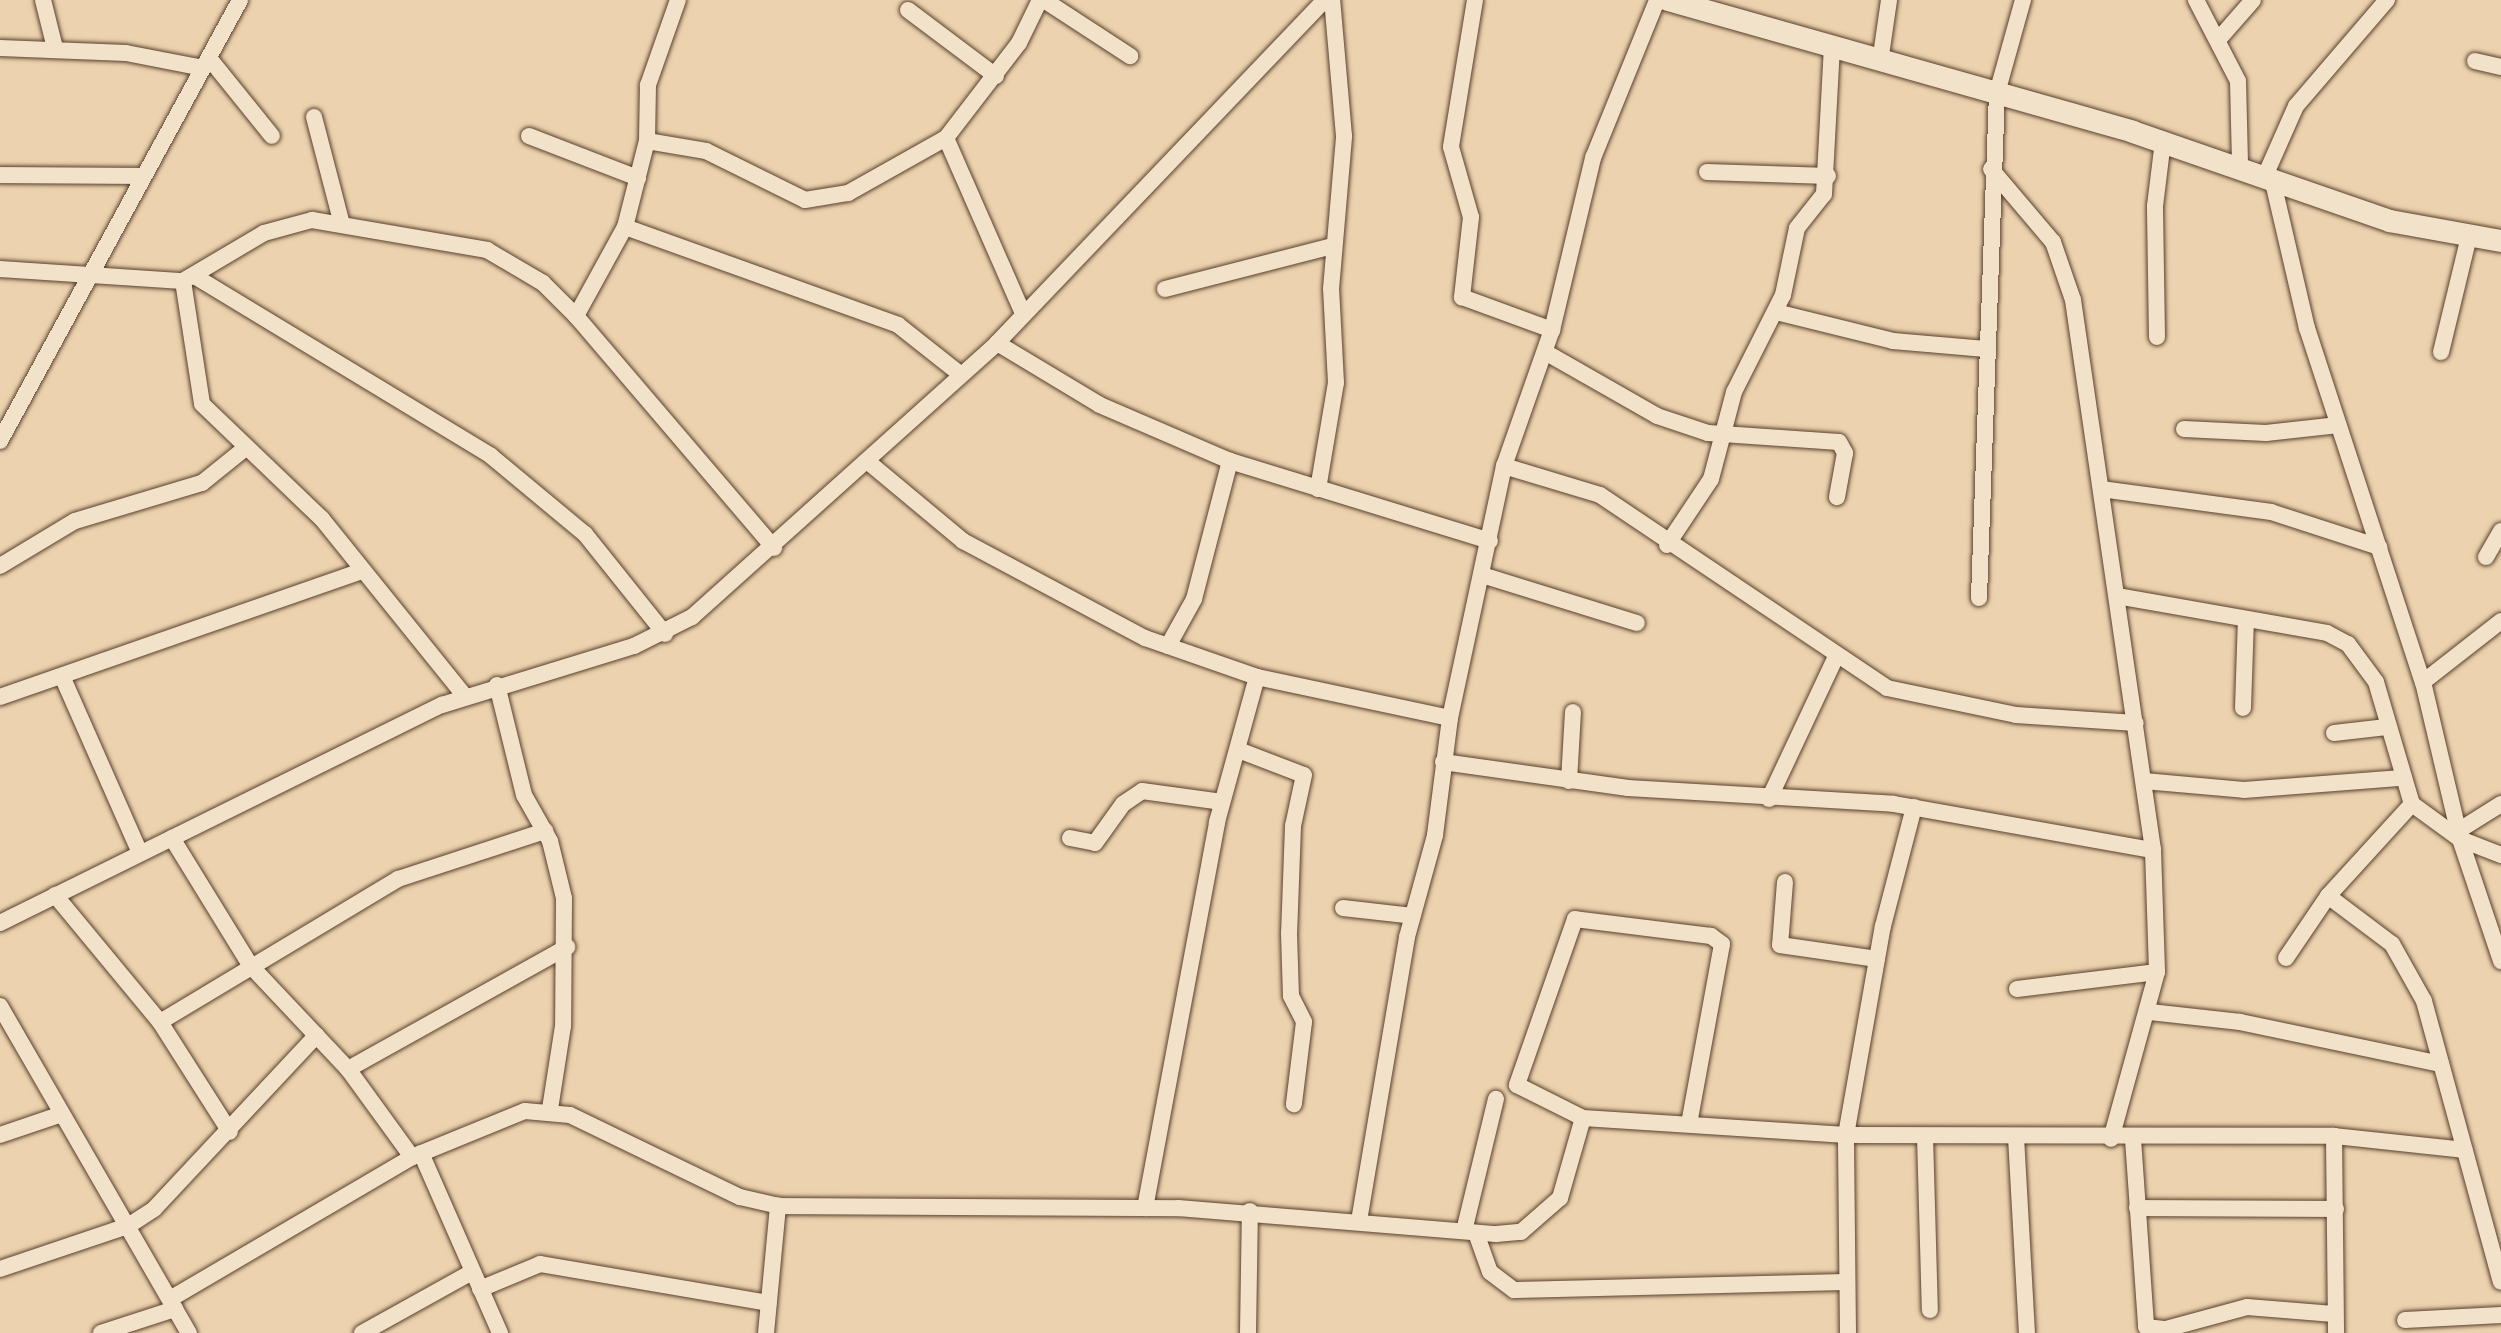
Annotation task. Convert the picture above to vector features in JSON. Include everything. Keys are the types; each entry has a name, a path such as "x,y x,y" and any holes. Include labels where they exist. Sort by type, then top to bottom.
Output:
{"street":[{"path":"43,0 55,48"},
{"path":"0,441 240,0"},
{"path":"576,316 625,227 647,141 648,85 678,0"},
{"path":"647,141 706,151 805,200 848,193 946,138 996,76 1042,0 1130,56"},
{"path":"0,923 465,696 665,634 774,548 997,343 1325,0"},
{"path":"1318,489 1336,383 1333,246 1344,136 1332,0"},
{"path":"1475,0 1451,147 1471,217 1462,297 1552,330"},
{"path":"1359,1221 1413,916 1435,835 1450,718 1504,466 1552,330 1593,158 1657,0"},
{"path":"1668,0 2163,141 2240,165 2390,221 2501,241"},
{"path":"1880,62 1889,0"},
{"path":"1979,598 1991,169 1997,93 2023,0"},
{"path":"2196,0 2238,81 2240,165"},
{"path":"2218,40 2253,0"},
{"path":"2387,0 2296,106 2268,177 2339,425 2423,682 2459,835 2501,961"},
{"path":"908,10 996,76"},
{"path":"0,48 55,48 206,63 272,136"},
{"path":"1667,545 1700,502 1742,373 1776,312 1797,228 1822,198 1828,176 1832,48"},
{"path":"2475,61 2501,67"},
{"path":"314,117 341,221"},
{"path":"529,136 638,178"},
{"path":"946,138 1023,313"},
{"path":"2157,337 2155,206 2163,141"},
{"path":"1991,169 2030,209 2064,266 2101,489 2153,850 2157,972 2150,1012 2111,1139"},
{"path":"1707,172 1828,176"},
{"path":"0,175 142,176"},
{"path":"190,279 264,233 312,220 341,221 487,250 543,283 576,316 774,548"},
{"path":"625,227 898,325 960,374"},
{"path":"2441,352 2469,236"},
{"path":"1165,289 1333,246"},
{"path":"0,269 95,270 190,279 491,456 585,534 665,634"},
{"path":"190,279 194,383 202,404 243,450 322,519 465,696"},
{"path":"1776,312 1893,341 1986,349"},
{"path":"997,343 1100,405 1230,461 1490,541"},
{"path":"1545,352 1657,416 1724,435 1839,442 1845,453 1837,497"},
{"path":"2184,429 2266,433 2339,425"},
{"path":"0,566 75,521 202,483 243,450"},
{"path":"867,461 963,541 1168,646 1257,677 1450,718"},
{"path":"1168,646 1194,599 1230,461"},
{"path":"1504,466 1600,495 1667,545 1835,659 1930,701 2136,723"},
{"path":"2101,489 2271,512 2379,547"},
{"path":"2486,557 2501,531"},
{"path":"0,697 362,571"},
{"path":"1482,575 1637,623"},
{"path":"2117,596 2246,619 2348,644 2376,682 2399,778 2412,804 2459,835 2501,855"},
{"path":"2243,708 2246,619"},
{"path":"2423,682 2501,621"},
{"path":"1769,799 1835,659"},
{"path":"62,676 140,853"},
{"path":"1145,1208 1222,802 1241,751 1257,677"},
{"path":"497,685 524,795 545,831 564,898 567,947 550,1109"},
{"path":"1569,781 1573,712"},
{"path":"2334,733 2387,727"},
{"path":"1241,751 1304,775 1293,826 1289,933 1291,996 1304,1022 1294,1104"},
{"path":"1443,762 1569,781 1769,799 1914,807 2153,850"},
{"path":"2144,781 2244,790 2399,778"},
{"path":"1070,838 1095,843 1123,804 1142,791 1222,802"},
{"path":"2286,958 2328,896 2412,804"},
{"path":"2459,835 2501,804"},
{"path":"1848,1333 1846,1135 1877,959 1914,807"},
{"path":"160,1022 250,965 398,879 545,831"},
{"path":"172,838 250,965 348,1069 416,1155 500,1333"},
{"path":"1785,882 1780,945 1877,959"},
{"path":"55,895 160,1022 230,1132"},
{"path":"2328,896 2367,921 2407,964 2441,1064 2501,1282"},
{"path":"1343,908 1413,916"},
{"path":"1689,1124 1722,944 1711,936 1581,918 1572,924 1517,1085 1583,1118 1846,1135 2111,1139 2334,1136 2464,1150"},
{"path":"348,1069 567,947"},
{"path":"2017,989 2157,972"},
{"path":"0,1006 189,1333"},
{"path":"2150,1012 2240,1022 2441,1064"},
{"path":"0,1269 128,1226 170,1195 317,1035"},
{"path":"1496,1099 1470,1232 1490,1272 1514,1290 1847,1282"},
{"path":"101,1333 172,1304 416,1155 506,1115 550,1109 740,1197 778,1206 1250,1211 1470,1232 1521,1232 1543,1218 1560,1198 1583,1118"},
{"path":"0,1135 62,1114"},
{"path":"1925,1136 1930,1310"},
{"path":"2334,1136 2336,1333"},
{"path":"2016,1137 2027,1333"},
{"path":"2133,1139 2146,1327 2166,1329 2247,1307 2334,1314"},
{"path":"766,1333 778,1206"},
{"path":"2137,1208 2336,1209"},
{"path":"1248,1333 1250,1211"},
{"path":"480,1289 540,1264 769,1303"},
{"path":"362,1333 472,1272"},
{"path":"2405,1320 2501,1315"}]}
